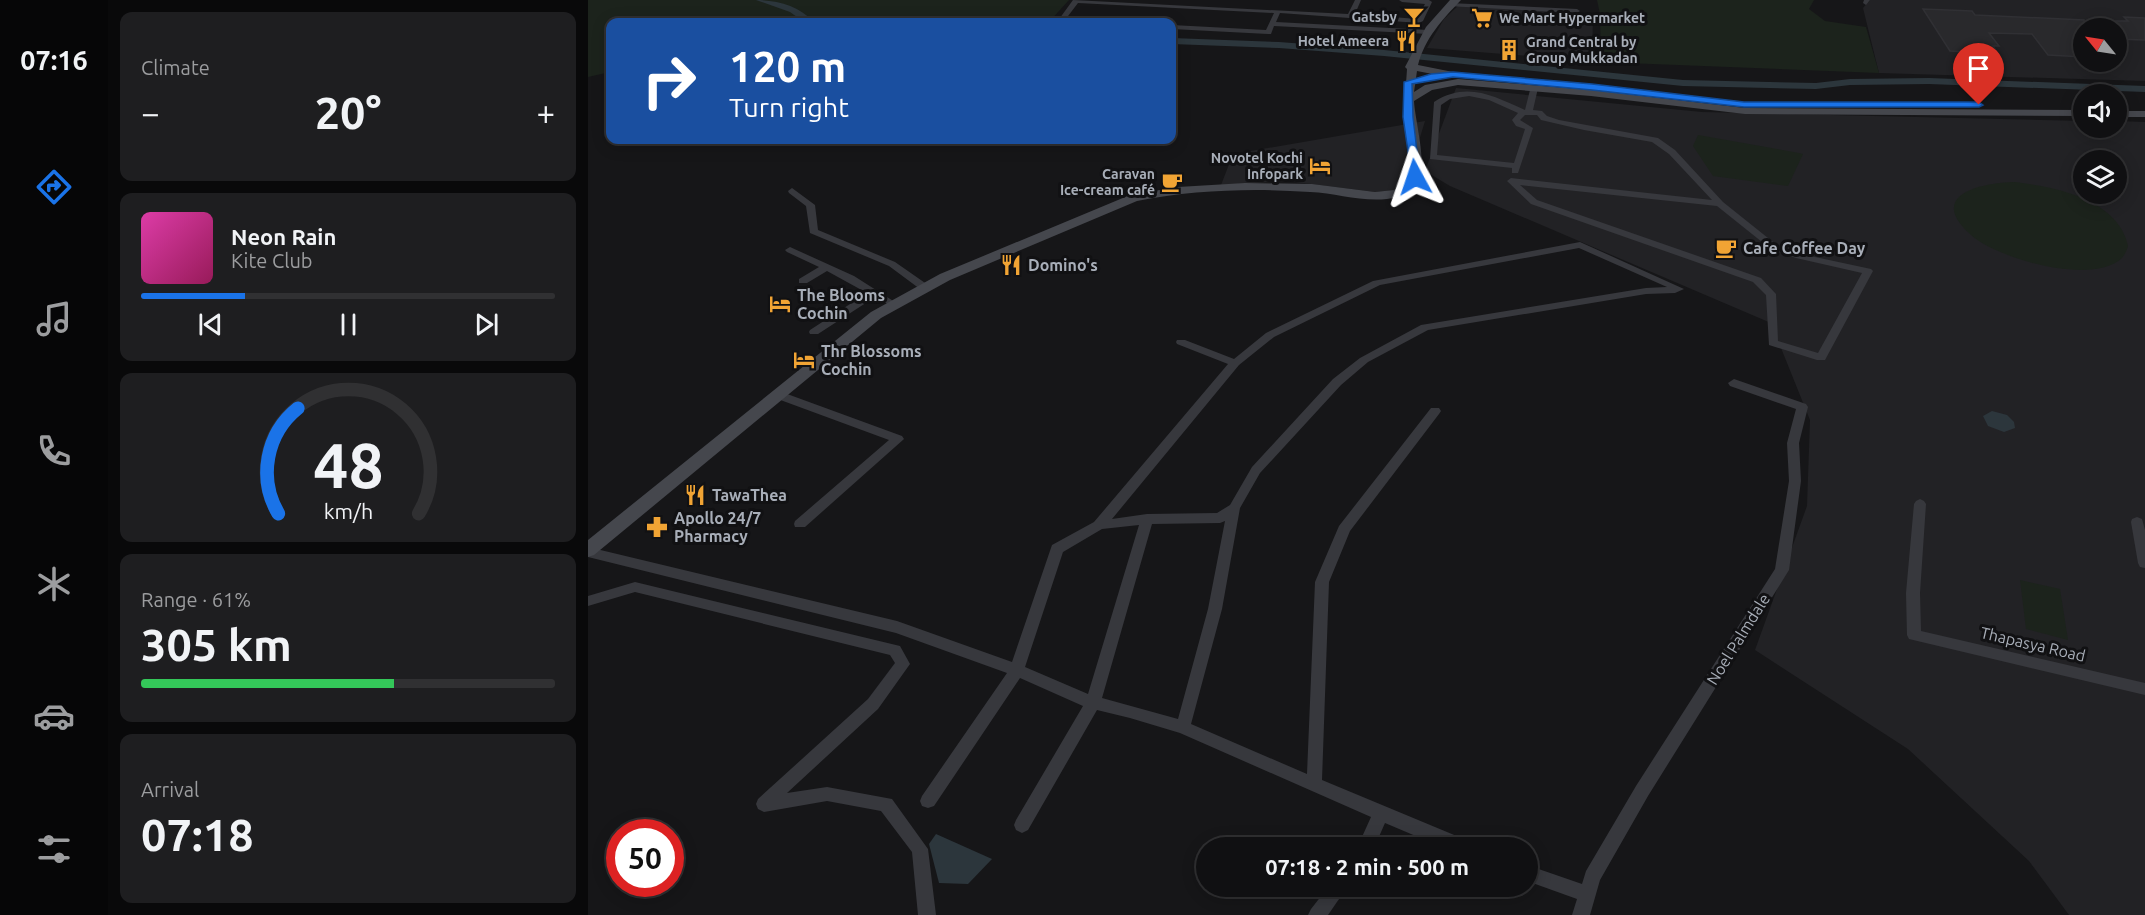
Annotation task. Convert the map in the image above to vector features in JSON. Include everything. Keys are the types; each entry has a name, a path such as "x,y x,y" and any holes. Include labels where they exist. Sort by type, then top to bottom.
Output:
{"main road":[{"path":"588,551 876,315 924,286 1134,198 1161,192 1273,186 1383,196 1403,191 1415,177 1408,117 1408,82 1411,66 1428,32 1453,3"},
{"path":"1411,66 1453,75 1766,112 1896,110 2073,113"},
{"path":"1408,82 1453,75"},
{"path":"1409,100 1429,87 1458,82 1763,105 1890,103 2073,106"},
{"path":"2127,107 2145,107"},
{"path":"2127,114 2145,114"}],"street":[{"path":"1351,16 1358,0"},
{"path":"1063,18 1076,1 1154,3 1419,21 1429,2 1402,0"},
{"path":"1453,3 1577,11"},
{"path":"1176,27 1268,32 1278,11"},
{"path":"1272,24 1428,32"},
{"path":"1534,88 1526,111 1516,120 1519,124 1529,128 1542,123 1544,118"},
{"path":"1511,181 1534,202 1757,280 1771,294 1773,343 1821,358 1868,271 1799,256 1775,248 1720,204 1672,152 1655,140 1584,128 1544,118 1539,113 1526,111 1497,99 1473,94 1443,99 1437,104 1433,157 1517,166"},
{"path":"1511,181 1529,128"},
{"path":"1511,181 1720,204"},
{"path":"792,191 810,205 813,231 892,264 924,286"},
{"path":"928,801 1017,670 1057,549 1099,525 1235,363 1270,335 1377,283 1580,245 1679,290 1646,291 1425,327 1364,360 1337,382 1256,470 1234,508 1215,609 1184,727"},
{"path":"790,250 893,304"},
{"path":"803,281 826,267"},
{"path":"814,332 874,293"},
{"path":"1181,342 1235,363"},
{"name":"Noel Palmdale","path":"1581,915 1592,877 1642,791 1782,570 1795,482 1793,443 1802,407 1734,383"},
{"path":"779,395 898,439 800,524"},
{"path":"1314,785 1322,582 1344,530 1435,411"},
{"name":"Thapasya Road","path":"1920,504 1912,593 1914,635 2145,689"},
{"path":"1099,525 1147,519 1220,518 1234,508"},
{"path":"1022,825 1093,703 1147,519"},
{"path":"2137,522 2145,563"},
{"path":"588,551 897,627 1017,670 1093,703 1184,727 1438,837"},
{"path":"588,601 635,586 895,650 903,664 873,704 764,804 827,794 886,804 920,849 927,915"},
{"path":"1370,837 1381,814"},
{"path":"1538,877 1586,894"},
{"path":"1317,915 1331,897"}],"shaded area":[{"path":"588,0 1069,0 1053,18 606,18 606,73 588,77"},
{"path":"1597,0 1814,0 1809,9 1825,21 1866,27 1879,73 1601,62 1600,14"},
{"path":"1870,0 2145,0 2145,81 1879,73 1863,8"},
{"path":"1459,5 1593,14 1592,61 1427,48 1444,19"},
{"path":"1456,88 1702,112 2073,121 2073,138 2127,138 2127,121 2145,122 2145,915 2069,915 2029,861 1908,749 1755,650 1807,506 1810,420 1771,323 1450,186 1425,171"},
{"name":"Novotel Kochi Infopark","path":"1425,121 1408,177 1396,190 1375,192 1287,181 1221,185 1233,154"},
{"path":"1698,135 1803,154 1788,186 1713,176 1693,146"},
{"path":"2014,182 2065,192 2073,195 2073,204 2098,206 2112,217 2122,230 2128,246 2124,256 2108,266 2090,270 2068,269 2023,260 1984,244 1971,235 1959,221 1954,210 1956,201 1963,194 1974,189"},
{"path":"1992,411 2007,415 2014,422 2015,428 2004,432 1988,426 1983,416"},
{"path":"2020,580 2060,589 2068,640 2026,629"},
{"path":"936,834 992,859 968,884 939,883 929,844"}],"building":[{"path":"1923,9 1972,11 1975,15 2073,19 2073,56 2048,55 2032,34 1989,33 1999,46 1993,46 1998,54 1950,51"},
{"path":"2125,18 2145,18 2145,40 2127,39 2128,21"}],"waterway":[{"path":"761,0 793,10 804,18"},
{"path":"1176,41 1279,45 1384,53 1683,83 1816,86 1850,82 1929,81 2145,89"}],"place":[{"name":"Gatsby","path":"1414,17"},
{"name":"We Mart Hypermarket","path":"1482,18"},
{"name":"Hotel Ameera","path":"1406,41"},
{"name":"Grand Central by Group Mukkadan","path":"1509,50"},
{"name":"Novotel Kochi Infopark","path":"1320,166"},
{"name":"Caravan Ice-cream café","path":"1172,182"},
{"name":"Cafe Coffee Day","path":"1726,248"},
{"name":"Domino's","path":"1011,265"},
{"name":"The Blooms Cochin","path":"780,304"},
{"name":"Thr Blossoms Cochin","path":"804,360"},
{"name":"TawaThea","path":"695,495"},
{"name":"Apollo 24/7 Pharmacy","path":"657,527"}],"route":[{"path":"1415,177 1416,169 1408,117 1408,82 1431,77 1453,75 1763,105 1890,103 1979,105"}]}
